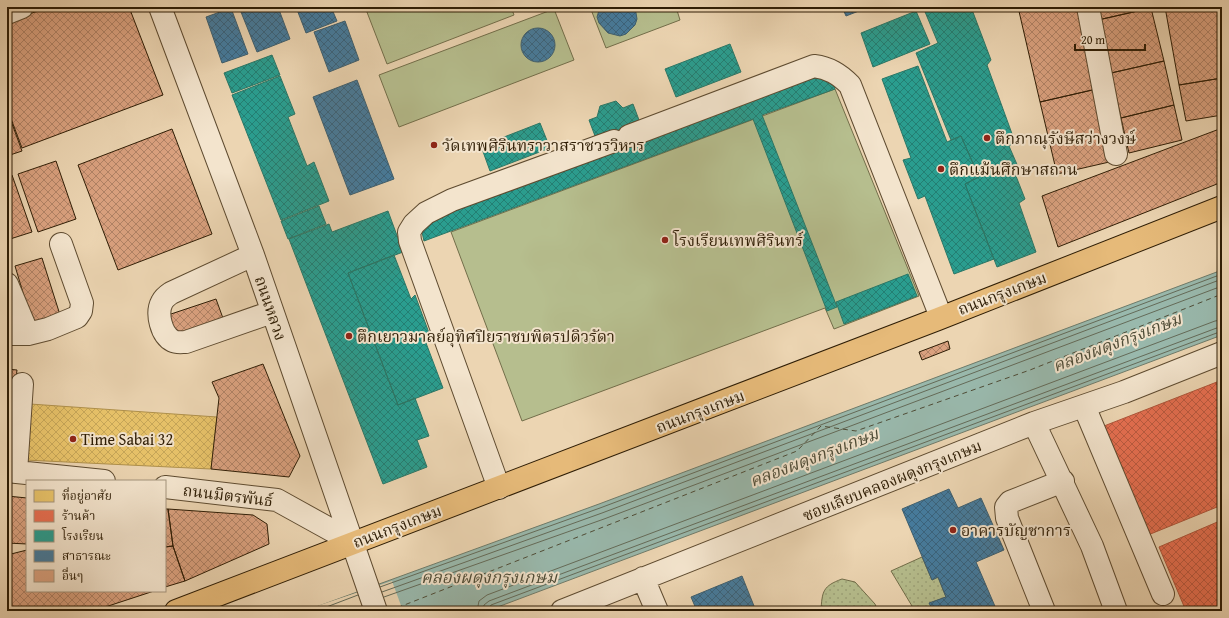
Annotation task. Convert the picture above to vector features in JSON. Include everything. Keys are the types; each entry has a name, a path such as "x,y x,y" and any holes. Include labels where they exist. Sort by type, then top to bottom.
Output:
{"main road":[{"name":"ถนนกรุงเกษม","path":"176,611 353,542 499,488 1222,208"}],"street":[{"path":"7,13 22,7"},
{"name":"ถนนหลวง","path":"160,7 254,255 272,312 376,611"},
{"path":"1088,7 1116,154"},
{"path":"499,488 412,245 409,232 414,224 426,213 452,200 814,66 826,68 839,74 850,85 942,317"},
{"path":"7,284 17,334 48,329 77,317 81,311 82,303 61,244"},
{"path":"254,255 171,292 163,300 159,310 161,323 169,338 175,342 186,342 272,312"},
{"name":"ซอยเลียบคลองผดุงกรุงเกษม","path":"562,611 1034,423 1084,406 1222,352"},
{"path":"22,384 12,472 94,480"},
{"path":"1084,406 1163,594"},
{"path":"1034,423 1092,546 1116,611"},
{"path":"1044,611 1007,518 1006,508 1010,502 1062,480"},
{"name":"ถนนมิตรพันธ์","path":"166,487 277,500 353,542"},
{"path":"643,578 657,611"}],"green space":[{"path":"365,7 511,7 514,15 387,64"},
{"path":"590,7 676,7 680,20 606,48"},
{"path":"554,9 574,60 399,127 379,75"},
{"path":"835,89 919,296 834,329 825,308 522,421 451,232"},
{"path":"922,557 932,580 938,577 946,597 930,603 933,611 915,611 891,571"},
{"path":"842,579 855,582 875,604 878,611 821,611 822,599 825,590 831,584"}],"water":[{"name":"คลองผดุงกรุงเกษม","path":"1222,270 1222,335 487,611 305,611 599,504"}],"pier":[{"path":"392,581 403,611 318,611 317,606"}],"building: ที่อยู่อาศัย":[{"path":"30,404 217,417 211,469 25,460"}],"building: ร้านค้า":[{"path":"1222,380 1222,505 1148,535 1104,426"},
{"path":"1222,520 1222,604 1205,611 1186,611 1159,547"}],"building: โรงเรียน":[{"name":"ตึกภาณุรังษีสว่างวงษ์","path":"923,7 971,7 991,60 987,65 1015,142 1009,146 1019,169 1014,171 1025,199 1019,203 1036,252 997,267 965,184 979,177 961,136 951,140 916,53 938,43"},
{"path":"916,11 930,44 873,67 861,33"},
{"path":"730,44 741,72 676,97 665,69"},
{"path":"272,55 280,75 232,93 224,73"},
{"name":"ตึกแม้นศึกษาสถาน","path":"918,66 947,142 961,136 979,177 965,184 994,259 954,274 925,196 918,199 903,160 911,158 882,79"},
{"path":"814,71 829,75 835,89 762,115 837,307 827,311 753,119 424,241 422,232 438,212 615,145 618,152"},
{"path":"280,76 295,114 288,117 307,166 314,162 329,201 281,220 232,95"},
{"path":"616,101 623,108 633,104 639,120 630,124 627,130 633,146 618,152 612,136 603,133 595,136 589,120 597,117 600,106"},
{"path":"540,123 550,148 490,171 481,146"},
{"path":"319,206 326,224 288,239 281,221"},
{"name":"ตึกเยาวมาลย์อุทิศปิยราชบพิตรปดิวรัดา","path":"388,211 403,252 348,273 398,405 415,398 429,436 417,440 427,467 383,484 289,239 329,224 332,232"},
{"path":"394,255 411,299 415,295 429,333 423,335 443,388 398,405 348,273"},
{"path":"908,274 917,296 844,324 836,302"}],"building: สาธารณะ":[{"path":"239,7 278,7 290,39 257,52"},
{"path":"296,7 331,7 337,21 306,33"},
{"path":"600,7 635,7 637,19 635,25 626,34 620,36 608,33 599,23 597,17"},
{"path":"842,7 869,7 846,16"},
{"path":"231,8 248,54 222,63 206,17"},
{"path":"345,21 359,60 329,72 314,32"},
{"path":"541,28 548,30 553,35 555,45 553,55 548,60 535,62 528,60 523,55 521,42 523,35 528,30"},
{"path":"357,80 394,179 350,195 313,97"},
{"name":"อาคารบัญชาการ","path":"949,489 958,508 981,498 1004,550 976,562 997,611 933,611 929,603 946,597 938,577 932,580 902,509"},
{"path":"742,576 756,611 697,611 691,597"}],"building: อื่นๆ":[{"path":"49,7 129,7 163,95 22,148 7,108 7,22"},
{"path":"1018,7 1082,7 1101,88 1040,102"},
{"path":"1095,7 1151,7 1151,8 1098,20"},
{"path":"1165,7 1221,7 1222,78 1179,85"},
{"path":"1151,8 1164,61 1111,73 1098,20"},
{"path":"1164,61 1174,105 1121,118 1111,73"},
{"path":"1222,78 1222,115 1186,121 1179,85"},
{"path":"1101,88 1118,160 1057,174 1040,102"},
{"path":"1174,105 1182,140 1129,153 1121,118"},
{"path":"7,110 22,151 7,156"},
{"path":"1222,128 1222,182 1058,247 1042,196"},
{"path":"172,129 212,234 118,270 78,165"},
{"path":"56,161 76,219 38,232 18,174"},
{"path":"12,175 32,232 7,240 7,176"},
{"path":"42,258 61,318 33,326 15,266"},
{"path":"216,299 224,321 175,337 168,315"},
{"path":"948,341 950,349 922,360 919,352"},
{"path":"263,364 300,456 289,477 211,469 219,398 212,382"},
{"path":"7,369 17,370 13,401 7,400"},
{"path":"7,496 26,498 26,544 7,543"},
{"path":"166,509 168,509 173,546 166,547"},
{"path":"168,509 253,515 267,524 269,544 185,581 173,546"},
{"path":"173,546 185,581 166,587 166,547"},
{"path":"26,550 26,592 151,592 93,611 7,611 7,555"}],"ferry route":[{"path":"389,611 797,451 821,426 856,431 1030,370 1222,294"}],"place":[{"name":"ตึกภาณุรังษีสว่างวงษ์","path":"987,138"},
{"name":"วัดเทพศิรินทราวาสราชวรวิหาร","path":"434,145"},
{"name":"ตึกแม้นศึกษาสถาน","path":"941,169"},
{"name":"โรงเรียนเทพศิรินทร์","path":"665,240"},
{"name":"ตึกเยาวมาลย์อุทิศปิยราชบพิตรปดิวรัดา","path":"349,336"},
{"name":"Time Sabai 32","path":"73,439"},
{"name":"อาคารบัญชาการ","path":"953,530"}]}
